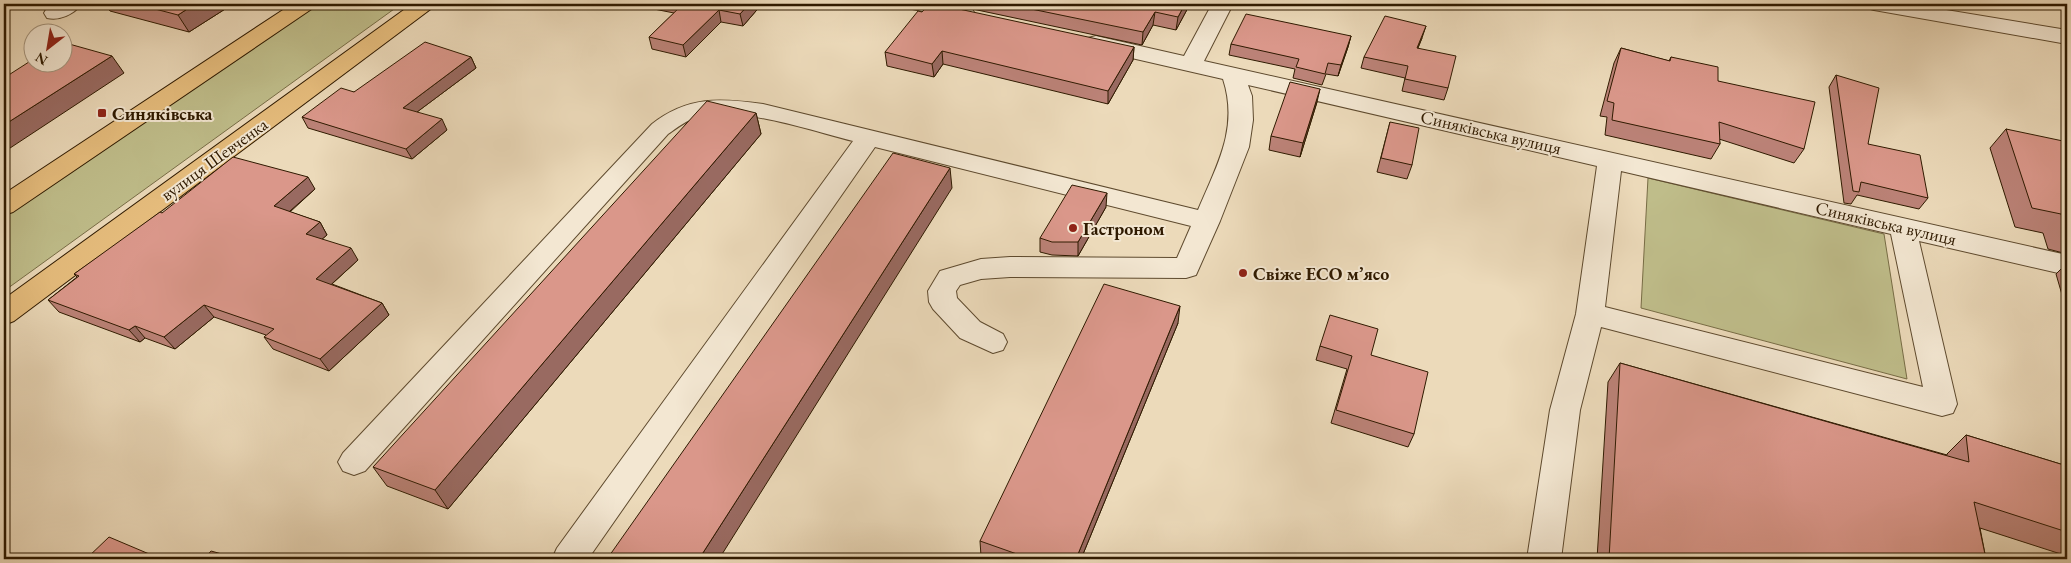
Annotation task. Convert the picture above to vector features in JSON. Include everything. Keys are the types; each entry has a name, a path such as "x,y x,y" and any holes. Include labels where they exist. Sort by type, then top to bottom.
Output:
{"main road":[{"path":"4,206 306,4"},
{"name":"вулиця Шевченка","path":"4,314 425,4"}],"street":[{"path":"915,4 982,18"},
{"path":"1191,64 1222,4"},
{"path":"1874,4 2067,37"},
{"name":"Синяківська вулиця","path":"1077,39 2067,265"},
{"path":"993,342 970,330 943,302 942,291 950,278 981,269 1010,267 1186,268 1237,147 1242,120 1240,96 1232,73"},
{"path":"354,462 660,129 672,118 694,109 724,106 763,111 1206,221"},
{"path":"569,559 869,137"},
{"path":"1544,559 1565,410 1590,314 1610,160"},
{"path":"1590,314 1942,404 1903,227"}],"shaded area":[{"path":"318,4 401,4 4,291 4,217"},
{"path":"1648,178 1884,234 1907,379 1641,308"}],"building":[{"path":"136,4 195,4 178,15"},
{"path":"683,4 749,4 740,14 719,10 683,45 649,37"},
{"path":"929,4 1134,47 1108,91 942,51 932,64 885,52 918,11 922,12"},
{"path":"1007,4 1185,4 1178,17 1155,12 1143,32"},
{"path":"1246,14 1351,36 1341,65 1328,63 1325,74 1296,67 1299,59 1231,44"},
{"path":"1385,16 1426,26 1417,48 1456,56 1448,88 1405,79 1408,66 1364,57"},
{"path":"425,42 471,57 403,108 442,119 406,149 302,117 341,88 354,92"},
{"path":"72,45 112,56 4,125 4,78 22,66 22,72 72,72"},
{"path":"1621,48 1670,61 1671,57 1718,67 1718,81 1815,102 1804,149 1719,122 1720,144 1612,120 1614,103 1607,101"},
{"path":"1836,75 1879,88 1868,144 1920,155 1928,198 1861,182 1859,192 1853,191"},
{"path":"1290,82 1320,89 1303,143 1271,136"},
{"path":"707,101 756,113 435,490 373,467"},
{"path":"1390,122 1419,128 1412,165 1381,158"},
{"path":"2006,129 2063,141 2067,152 2067,230 2061,214 2032,208"},
{"path":"893,153 950,168 699,559 607,559"},
{"path":"233,157 308,177 274,206 320,222 306,234 351,248 316,279 382,303 320,359 264,337 274,329 204,305 164,337 135,326 129,330 48,300 79,276 74,274 160,212 162,213"},
{"name":"Гастроном","path":"1072,185 1107,193 1078,242 1052,242 1040,238"},
{"path":"1104,284 1180,306 1076,559 1031,559 980,541"},
{"path":"1330,315 1378,329 1371,355 1428,372 1414,434 1336,410 1352,356 1320,346"},
{"path":"1620,363 1969,462 1966,435 2067,466 2067,532 1974,502 1986,559 1609,559"},
{"path":"109,537 161,559 86,559"},
{"path":"211,551 240,559 204,559"}],"place":[{"name":"Синяківська","path":"102,113"},
{"name":"Гастроном","path":"1073,228"},
{"name":"Свіже ECO м’ясо","path":"1243,273"}]}
